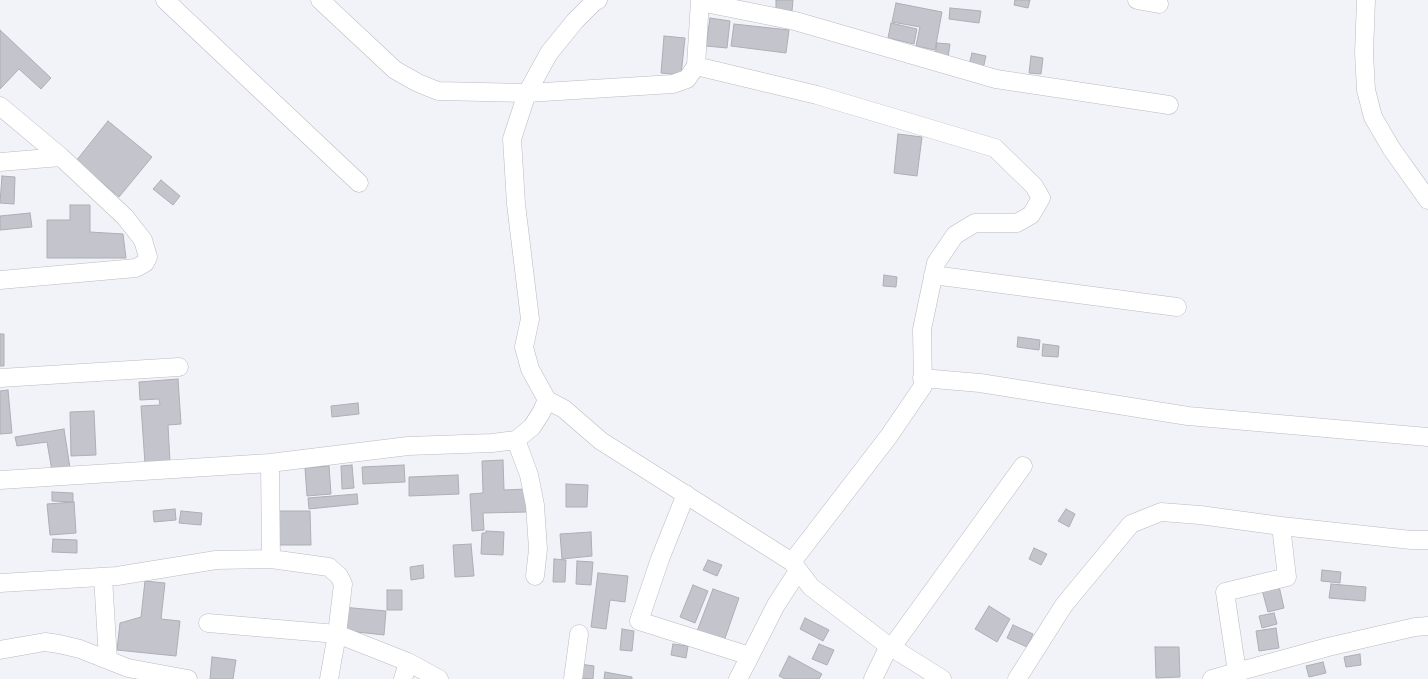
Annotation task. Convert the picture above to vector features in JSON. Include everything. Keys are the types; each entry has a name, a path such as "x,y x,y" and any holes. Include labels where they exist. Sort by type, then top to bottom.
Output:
{"street":[{"path":"165,0 358,182"},
{"path":"320,0 395,70 418,83 438,91 527,93 673,84 687,79 696,66 700,1 795,21 996,80 1169,105"},
{"path":"598,0 574,21 549,53 527,93 512,139 516,204 530,319 524,347 530,369 546,400 564,409 601,440 795,567 811,587 890,647 942,679"},
{"path":"1137,0 1159,4"},
{"path":"1366,0 1364,53 1366,90 1373,117 1390,148 1428,200"},
{"path":"696,66 817,95 995,148 1034,186 1041,198 1031,215 1017,224 975,223 955,235 936,263 922,329 923,386 795,567 738,679"},
{"path":"0,106 61,157 124,217 143,240 148,257 145,263 136,268 0,280"},
{"path":"0,162 61,157"},
{"path":"933,275 1177,307"},
{"path":"0,378 179,367"},
{"path":"922,378 980,383 1188,416 1428,437"},
{"path":"0,480 270,463 408,446 492,443 516,440 532,427 541,413 546,400"},
{"path":"516,440 529,475 535,505 538,549 535,576"},
{"path":"270,463 271,560"},
{"path":"872,679 890,647 1023,466"},
{"path":"686,494 660,559 639,621 750,656"},
{"path":"1017,679 1064,604 1132,524 1161,512 1411,540 1428,540"},
{"path":"1237,672 1225,592 1287,577 1281,526"},
{"path":"0,583 117,576 216,560 271,560 329,567 339,576 343,584 329,679"},
{"path":"103,577 108,660"},
{"path":"208,623 337,634 408,662 439,679"},
{"path":"1212,679 1328,647 1415,627 1428,626"},
{"path":"573,679 578,634"},
{"path":"0,650 45,642 80,649 128,668 188,679"},
{"path":"403,679 408,662"}],"building":[{"path":"776,0 793,0 792,11 776,10"},
{"path":"1015,0 1030,0 1028,8 1014,5"},
{"path":"896,3 942,12 935,50 916,46 920,27 892,22"},
{"path":"950,8 981,11 979,23 949,19"},
{"path":"710,18 730,21 727,48 706,46"},
{"path":"891,23 917,29 914,44 888,38"},
{"path":"734,24 789,30 786,53 731,46"},
{"path":"0,30 51,78 41,89 19,69 0,89"},
{"path":"664,36 685,38 681,75 661,73"},
{"path":"937,43 950,44 948,58 935,56"},
{"path":"972,53 986,56 983,69 969,65"},
{"path":"1031,56 1043,58 1041,74 1029,73"},
{"path":"108,121 152,157 119,197 76,161"},
{"path":"898,134 922,137 917,176 894,173"},
{"path":"2,176 15,177 14,204 0,203"},
{"path":"161,180 180,196 173,205 153,189"},
{"path":"70,205 90,205 90,232 123,234 126,258 47,258 47,220 70,220"},
{"path":"30,213 32,227 0,230 0,216"},
{"path":"884,275 897,277 896,287 883,286"},
{"path":"0,334 4,334 4,366 0,366"},
{"path":"1018,337 1040,340 1039,350 1017,347"},
{"path":"1043,344 1059,346 1058,357 1042,356"},
{"path":"178,379 181,424 168,425 170,462 145,464 141,406 160,405 159,399 140,400 139,382"},
{"path":"8,390 12,433 0,434 0,391"},
{"path":"358,403 359,414 332,417 331,406"},
{"path":"94,411 96,455 71,456 70,412"},
{"path":"64,429 70,468 52,471 47,442 17,446 15,437"},
{"path":"503,460 504,490 526,489 527,512 483,513 484,530 472,531 470,494 483,493 482,461"},
{"path":"352,465 354,488 342,489 341,466"},
{"path":"404,465 405,482 363,484 362,467"},
{"path":"329,466 331,494 307,496 305,468"},
{"path":"458,475 459,494 409,496 409,477"},
{"path":"566,484 588,485 587,507 566,507"},
{"path":"52,492 73,493 73,502 52,501"},
{"path":"357,494 358,504 309,509 308,498"},
{"path":"74,502 76,533 50,535 47,504"},
{"path":"175,509 176,520 154,522 153,511"},
{"path":"1066,509 1075,514 1069,527 1058,521"},
{"path":"181,511 202,513 201,525 179,523"},
{"path":"277,511 310,511 311,545 277,545"},
{"path":"486,531 504,532 503,555 481,554 482,533 486,533"},
{"path":"591,532 592,556 562,559 560,534"},
{"path":"53,539 77,540 77,553 52,552"},
{"path":"471,544 474,576 455,577 453,545"},
{"path":"1034,548 1047,554 1041,565 1029,559"},
{"path":"554,559 566,560 565,582 553,582"},
{"path":"708,560 722,565 717,576 703,570"},
{"path":"577,561 593,562 591,585 576,584"},
{"path":"423,565 424,578 411,580 410,567"},
{"path":"1322,570 1341,572 1340,583 1321,581"},
{"path":"598,573 628,576 625,602 610,600 606,629 591,627"},
{"path":"145,581 165,583 161,619 180,621 176,656 117,650 120,623 141,617"},
{"path":"1331,584 1366,587 1365,601 1329,598"},
{"path":"693,585 708,591 695,623 680,617"},
{"path":"1279,586 1284,608 1268,612 1262,590"},
{"path":"713,589 739,598 723,644 696,634"},
{"path":"387,590 402,590 402,610 387,610"},
{"path":"989,606 1010,619 997,642 975,629"},
{"path":"342,607 386,611 384,635 339,630"},
{"path":"1274,613 1277,624 1262,628 1259,616"},
{"path":"805,618 829,630 823,641 800,629"},
{"path":"1013,625 1033,634 1027,647 1007,638"},
{"path":"1276,628 1279,648 1259,651 1256,631"},
{"path":"622,629 634,631 632,651 620,650"},
{"path":"673,644 688,646 686,658 671,655"},
{"path":"819,644 834,650 827,665 812,659"},
{"path":"1155,647 1179,647 1180,677 1156,678"},
{"path":"1360,654 1361,665 1346,667 1344,657"},
{"path":"789,656 822,674 819,679 785,679 779,676"},
{"path":"212,657 236,660 233,679 210,679"},
{"path":"1323,662 1326,673 1309,677 1306,666"},
{"path":"580,664 594,666 593,679 579,678"},
{"path":"605,672 632,677 632,679 604,679"}]}
